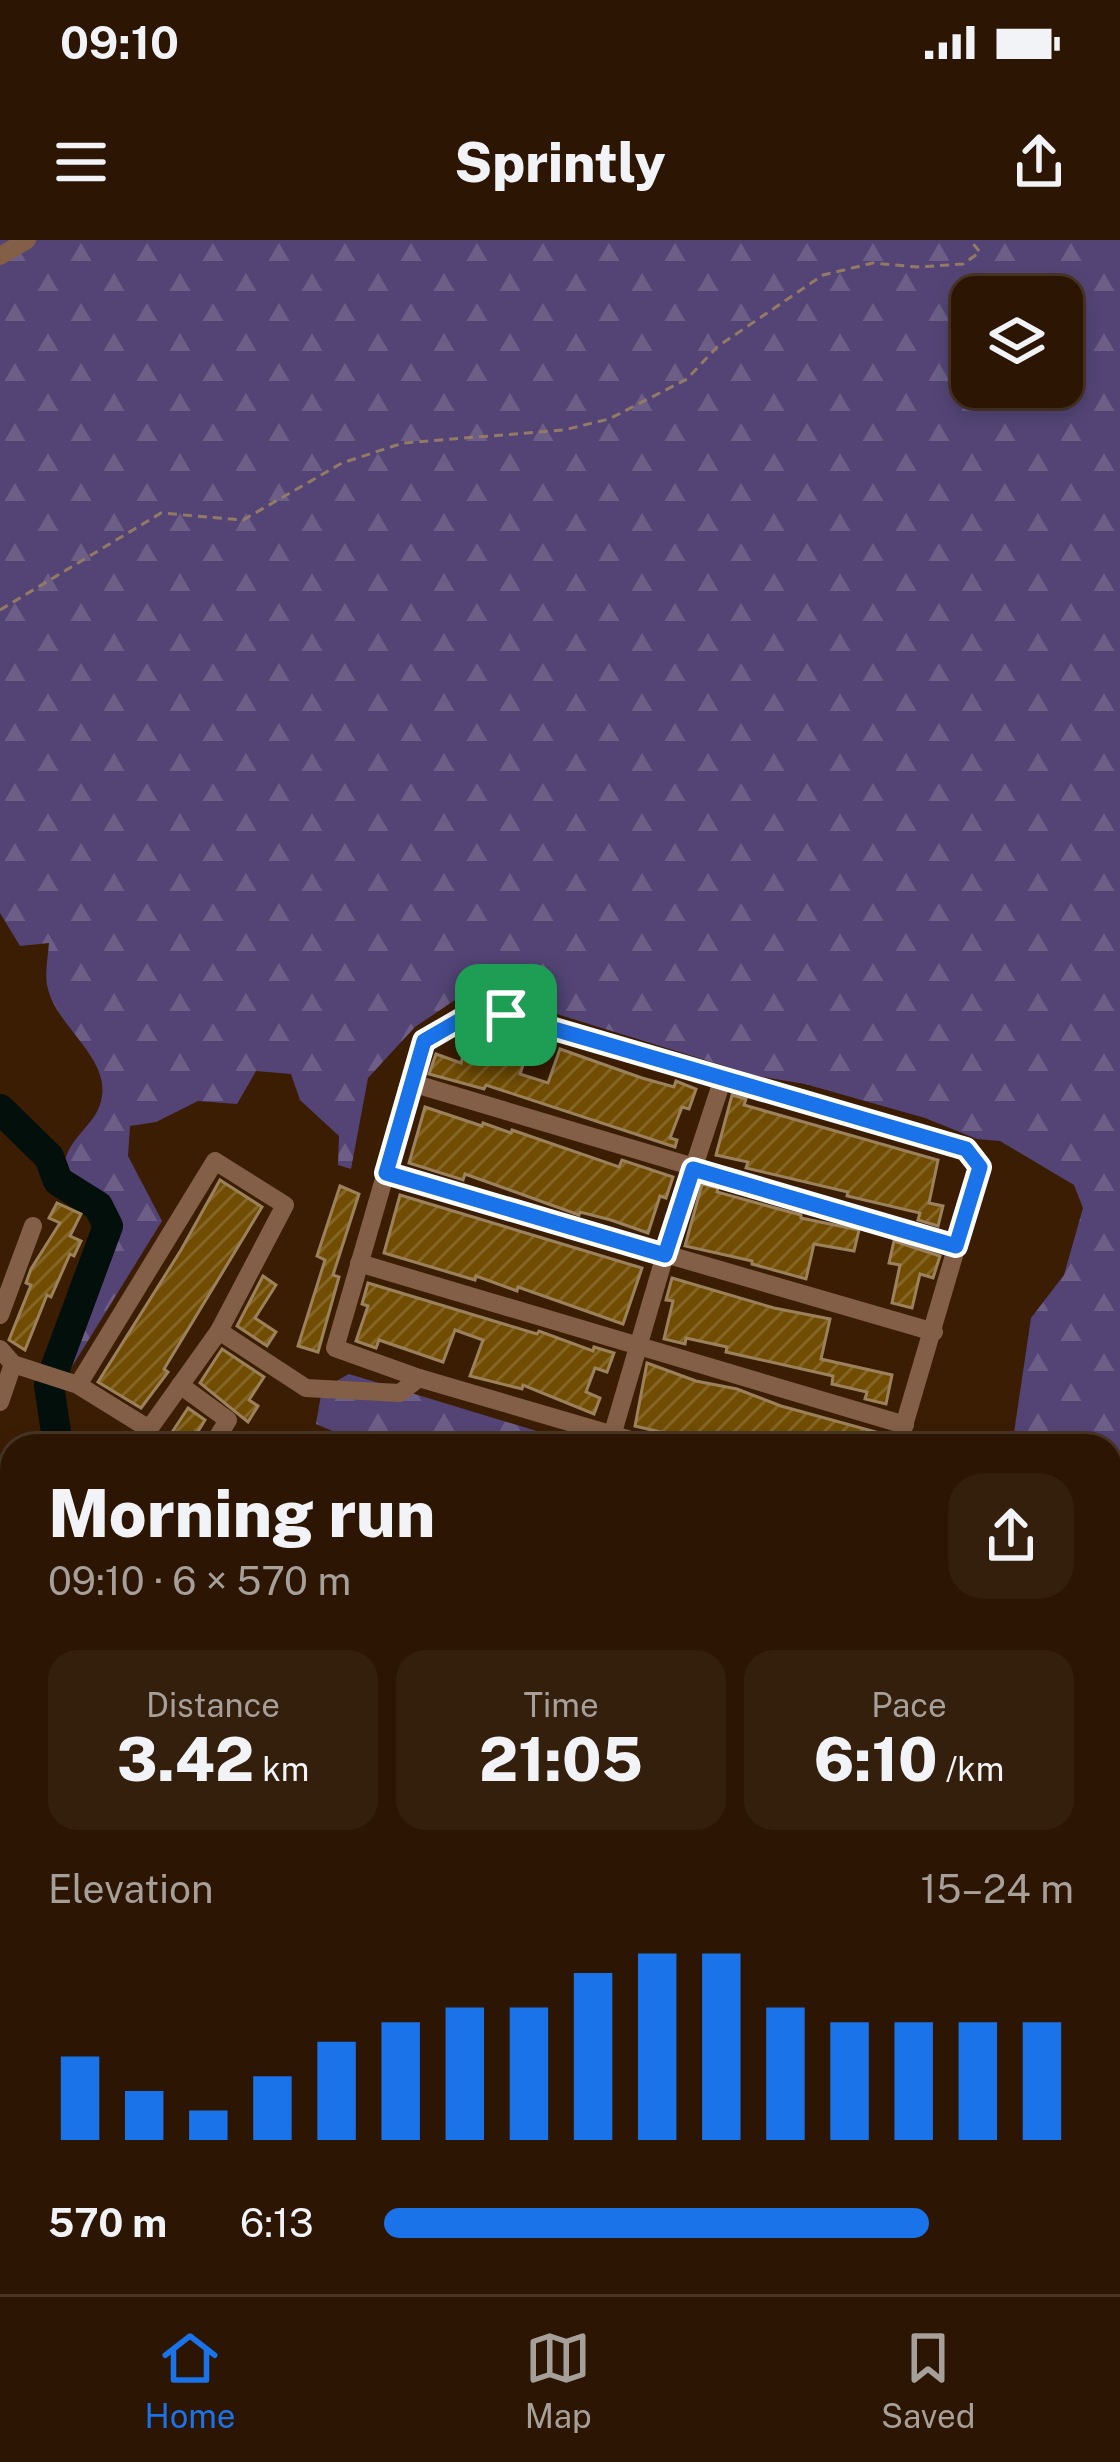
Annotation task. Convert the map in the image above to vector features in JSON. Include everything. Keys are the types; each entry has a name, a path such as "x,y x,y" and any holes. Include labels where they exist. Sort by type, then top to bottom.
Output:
{"street":[{"path":"0,256 27,240"},
{"path":"592,1434 335,1348 424,1041 474,1012 506,1015 966,1149 980,1167 902,1434"},
{"path":"613,1434 723,1078"},
{"path":"412,1083 956,1246"},
{"path":"73,1384 215,1161 285,1205 219,1330 149,1434"},
{"path":"386,1173 934,1332"},
{"path":"0,1315 33,1226"},
{"path":"359,1263 905,1425"},
{"path":"219,1330 306,1388 400,1393 419,1378"},
{"path":"0,1402 7,1356 73,1384 143,1434"},
{"path":"180,1385 228,1420 219,1434"}],"path":[{"path":"0,610 161,513 243,520 342,463 404,443 564,430 610,419 687,379 717,347 823,275 873,262 917,267 963,264 980,252 970,240"}],"green space":[{"path":"0,240 1120,240 1120,1434 1014,1434 1031,1318 1064,1275 1083,1208 1074,1185 1000,1141 977,1139 925,1118 805,1084 757,1076 505,998 461,996 415,1027 368,1078 351,1169 338,1165 339,1136 300,1100 291,1074 256,1071 237,1104 198,1101 156,1122 130,1126 128,1156 162,1221 70,1370 50,1348 109,1227 109,1205 63,1169 71,1147 95,1115 102,1082 90,1055 53,1003 46,978 49,943 20,946 0,913"},
{"path":"349,1374 546,1434 340,1434 316,1424 322,1389"}],"building":[{"path":"477,1026 531,1042 520,1074 548,1083 560,1049 642,1078 674,1087 676,1081 696,1089 689,1109 682,1107 670,1138 677,1140 675,1147 486,1085 484,1089 429,1074 436,1054 461,1063 470,1030"},
{"path":"732,1095 746,1099 744,1105 938,1160 929,1203 943,1206 938,1226 918,1220 920,1213 746,1168 748,1162 716,1155"},
{"path":"425,1107 482,1126 512,1130 619,1167 622,1160 673,1177 666,1198 660,1196 648,1233 579,1215 465,1174 463,1180 409,1163"},
{"path":"220,1180 262,1207 164,1369 168,1372 141,1408 98,1382"},
{"path":"702,1184 801,1218 859,1230 854,1251 814,1244 806,1279 685,1246"},
{"path":"340,1186 359,1194 333,1275 339,1277 318,1352 298,1346 325,1260 317,1256"},
{"path":"400,1195 642,1268 623,1324 518,1287 517,1291 384,1253"},
{"path":"57,1203 81,1214 70,1236 81,1241 51,1297 47,1295 25,1350 9,1340 31,1285 26,1283 31,1269 60,1223 49,1218"},
{"path":"894,1241 940,1256 933,1278 920,1274 912,1308 892,1303 900,1265 889,1263"},
{"path":"263,1276 276,1285 255,1318 276,1332 267,1346 237,1326"},
{"path":"672,1278 830,1319 821,1359 892,1375 886,1404 865,1399 867,1392 832,1384 833,1376 686,1338 685,1344 664,1339 673,1301 666,1300"},
{"path":"368,1283 593,1351 594,1347 614,1353 607,1372 595,1368 586,1392 600,1398 594,1414 523,1385 522,1389 470,1376 483,1340 455,1330 443,1362 379,1340 376,1348 356,1341 368,1306 362,1304"},
{"path":"222,1349 264,1377 249,1400 258,1406 248,1422 200,1383"},
{"path":"647,1363 883,1434 669,1434 635,1426"},
{"path":"188,1408 205,1420 196,1434 171,1434"}],"waterway":[{"path":"0,1109 49,1157 58,1181 98,1206 108,1226 49,1385 56,1434"}],"route":[{"path":"474,1012 506,1015 966,1149 980,1167 956,1246 693,1169 665,1255 386,1173 424,1041 474,1012"}]}
